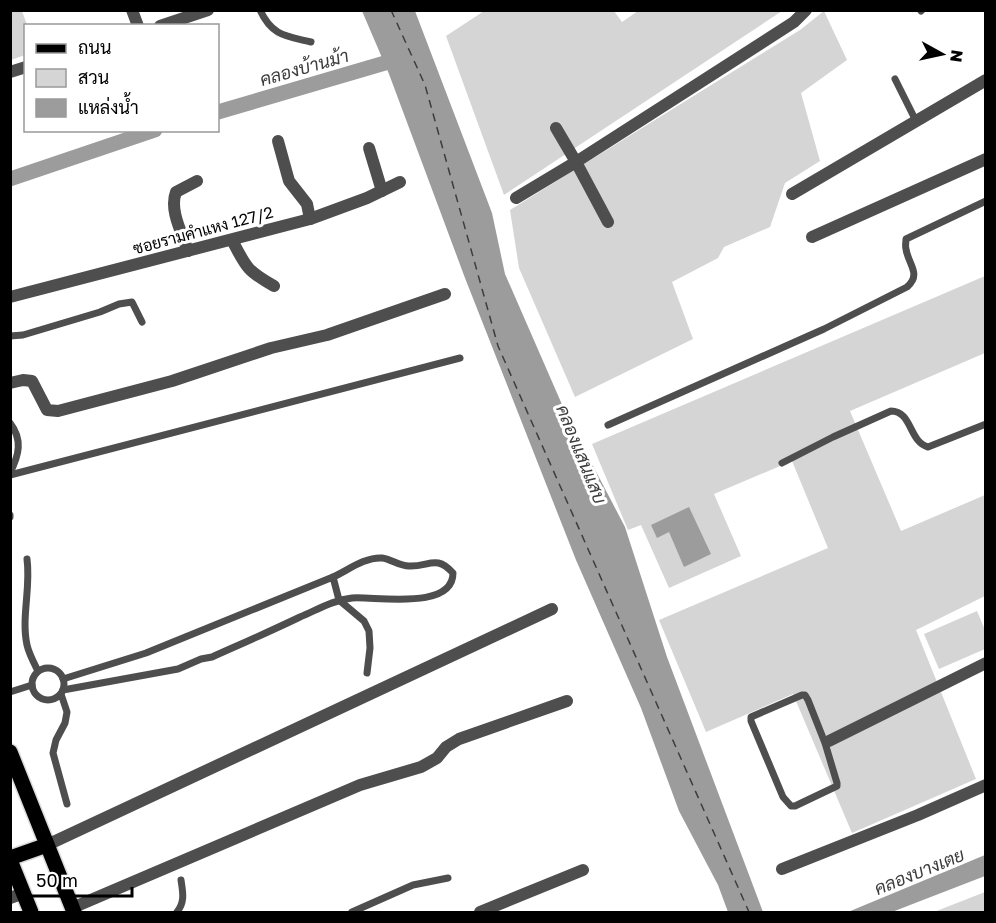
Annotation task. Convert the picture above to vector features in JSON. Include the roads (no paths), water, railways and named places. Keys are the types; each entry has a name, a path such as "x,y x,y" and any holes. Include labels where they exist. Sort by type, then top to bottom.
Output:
{"main road":[{"path":"10,752 73,910"},
{"path":"31,912 17,896 10,859 47,845"}],"street":[{"path":"166,24 208,10"},
{"path":"516,198 794,22 806,10"},
{"path":"792,195 986,80"},
{"path":"556,128 608,222"},
{"path":"278,141 289,181 307,204 310,219"},
{"path":"369,148 382,191"},
{"path":"812,237 986,159"},
{"path":"188,251 174,209 174,197 182,187 197,181"},
{"name":"ซอยรามคำแหง 127/2","path":"10,297 310,219 344,208 400,182"},
{"path":"232,240 244,263 253,274 274,286"},
{"path":"10,383 23,380 32,381 47,410 58,411 172,381 271,348 335,333 445,294"},
{"path":"47,845 552,609"},
{"path":"827,742 986,663"},
{"path":"73,910 360,785 421,767 459,739 567,701"},
{"path":"782,869 918,815 986,785"},
{"path":"480,912 583,870"}],"lane":[{"path":"260,10 272,29 282,35 311,42"},
{"path":"895,79 916,121"},
{"path":"608,424 824,329 907,287 914,275 906,249 906,239 986,201"},
{"path":"10,336 23,335 119,304 132,302 142,322"},
{"path":"10,474 460,358"},
{"path":"782,463 891,411 898,411 904,416 913,436 920,445 928,447 986,424"},
{"path":"10,423 19,440 19,451 10,474"},
{"path":"63,679 146,653 333,577 365,561 383,558 412,567 440,562 453,573 451,584 445,591 402,601 372,598 339,600 212,657 178,669 62,692 51,700 36,695 32,685 38,672 53,668 61,674 63,679 62,692 67,712 65,723 56,740 54,753 67,804"},
{"path":"27,559 29,582 26,637 38,672"},
{"path":"333,577 339,600 364,621 369,631 370,648 367,673"},
{"path":"10,692 32,685"},
{"path":"805,695 827,742 837,786 791,806 783,797 751,717 805,695"},
{"path":"352,912 413,885 448,878"},
{"path":"177,912 184,897 181,880"}],"water":[{"name":"คลองแสนแสบ","path":"362,11 415,11 492,213 505,274 567,416 625,527 667,657 763,912 728,912 718,885 679,811 641,708 576,560 465,278 389,74"},
{"path":"689,507 711,554 684,567 669,532 657,538 651,525"},
{"path":"985,855 985,876 892,912 848,912"}],"waterway":[{"name":"คลองบ้านม้า","path":"219,112 402,58"},
{"name":"คลองบ้านม้า","path":"10,179 149,132"}],"water label":[{"name":"คลองบางเตย","path":"919,871"}]}
